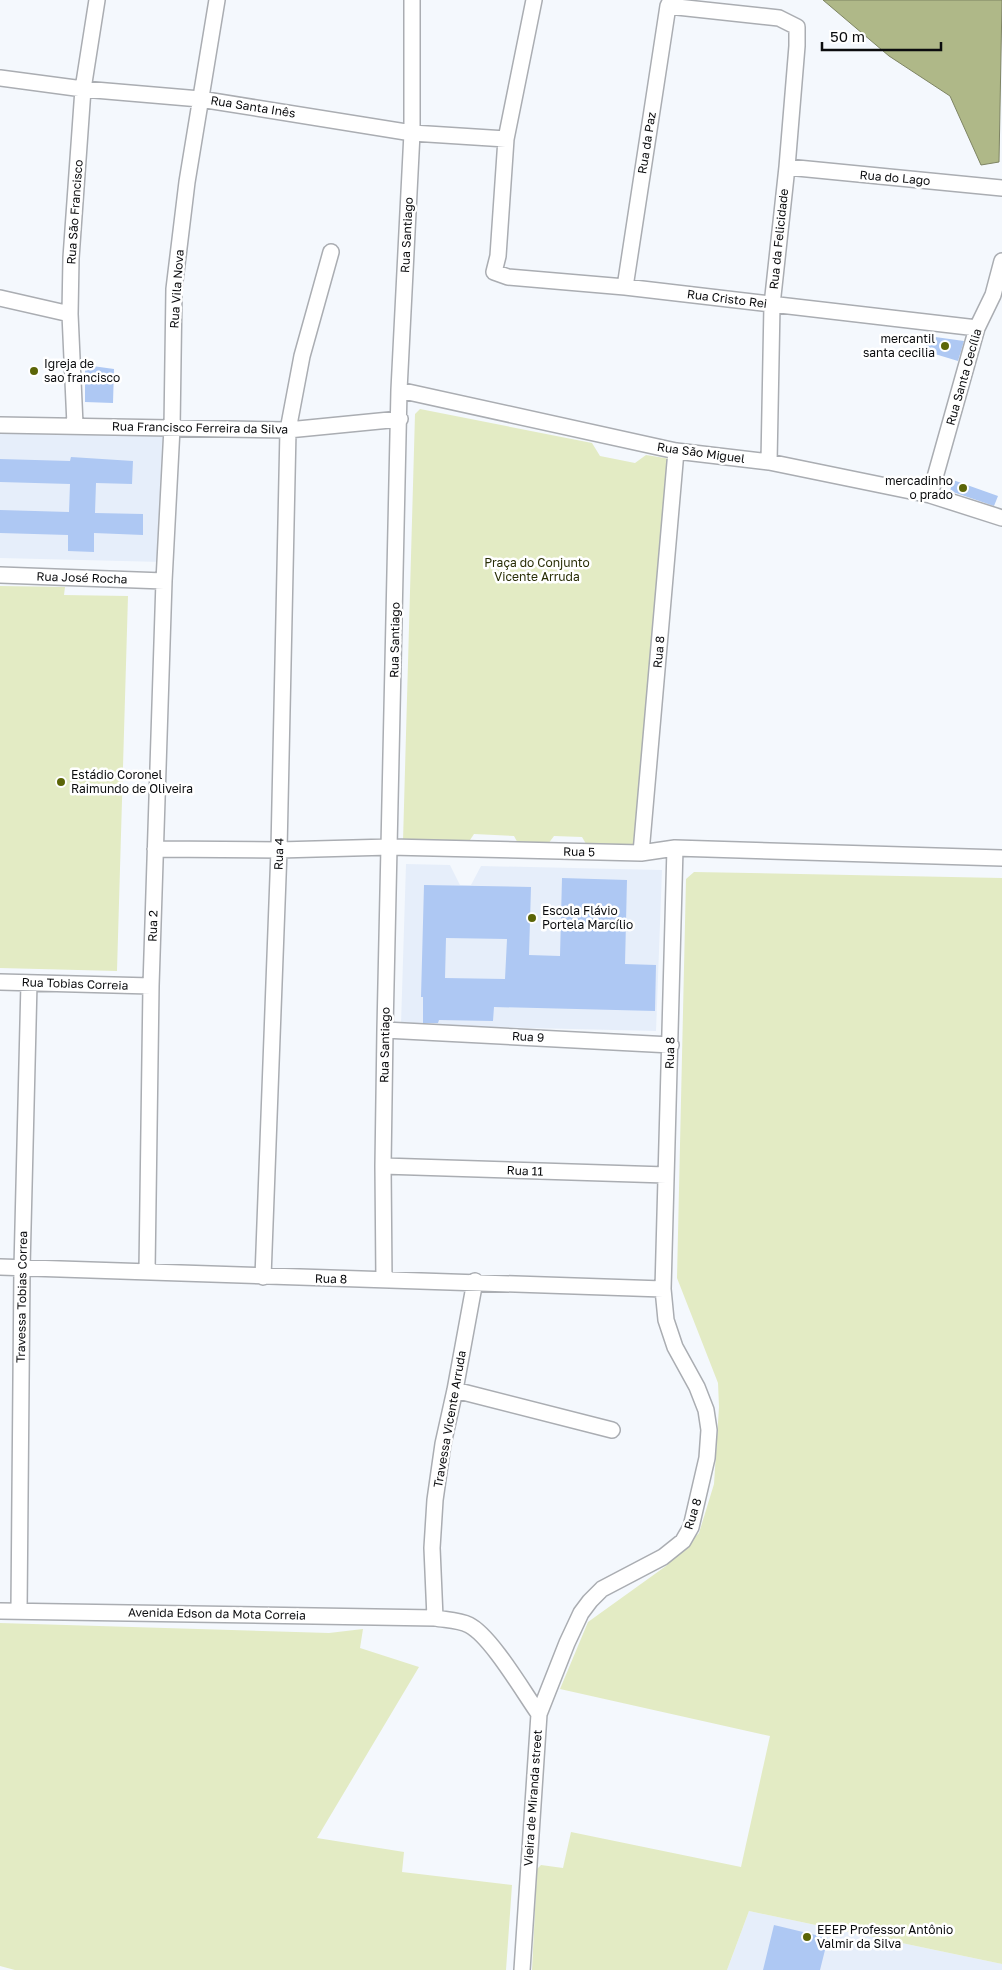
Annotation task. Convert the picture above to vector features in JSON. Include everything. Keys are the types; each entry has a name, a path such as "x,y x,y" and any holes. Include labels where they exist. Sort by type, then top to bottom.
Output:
{"street":[{"name":"Rua São Francisco","path":"74,425 70,314 71,258 83,89 97,0"},
{"name":"Rua Vila Nova","path":"164,581 172,428 174,289 187,182 216,0"},
{"name":"Rua Santiago","path":"384,1280 385,1030 400,390 412,133 412,0"},
{"path":"506,139 534,0"},
{"name":"Rua da Felicidade","path":"670,3 779,18 797,28 787,168 772,305 768,462"},
{"name":"Rua da Paz","path":"625,288 670,3"},
{"name":"Rua Santa Inês","path":"0,78 83,89 200,98 412,133 506,139"},
{"name":"Rua Cristo Rei","path":"506,139 498,256 494,272 508,277 625,288 977,328"},
{"name":"Rua do Lago","path":"787,168 1002,188"},
{"name":"Rua 4","path":"263,1277 279,850 288,430 302,356 331,252"},
{"name":"Rua Santa Cecília","path":"930,495 977,328 998,296 1002,261"},
{"path":"0,298 70,314"},
{"name":"Rua São Miguel","path":"400,390 676,451 768,462 930,495 1002,518"},
{"name":"Rua Francisco Ferreira da Silva","path":"0,425 288,430 400,418"},
{"name":"Rua 8","path":"641,853 676,451"},
{"name":"Rua José Rocha","path":"0,575 164,581"},
{"name":"Rua 2","path":"147,1271 151,986 164,581"},
{"name":"Rua 5","path":"156,849 279,850 390,847 641,853 675,848 1002,858"},
{"name":"Rua 8","path":"539,1714 567,1643 581,1613 590,1601 602,1589 674,1550 683,1541 691,1527 707,1458 709,1430 706,1410 697,1387 675,1347 666,1320 662,1289 671,1045 675,848"},
{"name":"Rua Tobias Correia","path":"0,982 151,986"},
{"name":"Travessa Tobias Correa","path":"19,1611 22,1268 29,983"},
{"name":"Rua 9","path":"385,1030 671,1045"},
{"name":"Rua 11","path":"383,1166 666,1176"},
{"name":"Rua 8","path":"0,1267 662,1289"},
{"name":"Travessa Vicente Arruda","path":"435,1618 432,1548 435,1500 443,1444 475,1282"},
{"path":"455,1390 612,1430"},
{"name":"Avenida Edson da Mota Correia","path":"0,1610 435,1618"},
{"name":"Vieira de Miranda street","path":"435,1618 470,1625 481,1634 504,1661 539,1714 522,1970"}],"shaded area":[{"path":"823,0 1002,0 999,162 981,165 950,96 889,56"},
{"path":"0,421 166,425 163,562 0,558"},
{"name":"Escola Flávio Portela Marcílio","path":"406,864 450,865 460,885 471,885 481,866 662,870 656,1031 401,1025"},
{"name":"EEEP Professor Antônio Valmir da Silva","path":"749,1911 1002,1964 1002,1970 727,1970"}],"green space":[{"name":"Praça do Conjunto Vicente Arruda","path":"420,409 592,443 600,456 635,463 646,455 671,459 636,845 589,849 582,837 554,836 545,848 520,847 514,836 474,834 466,846 403,841 415,414"},
{"name":"Estádio Coronel Raimundo de Oliveira","path":"0,586 65,587 64,595 128,596 117,971 0,968"},
{"path":"694,872 1002,878 1002,1964 749,1911 727,1970 532,1970 537,1869 541,1865 563,1868 571,1832 741,1867 770,1736 560,1689 588,1622 666,1566 699,1533 714,1484 719,1407 718,1383 677,1278 686,879"},
{"path":"0,1623 329,1633 363,1629 360,1648 419,1667 317,1838 404,1852 402,1872 512,1885 506,1970 15,1970 0,1966"}],"building":[{"name":"mercantil santa cecilia","path":"928,336 964,341 958,361 925,351"},
{"path":"85,365 114,369 113,403 85,402"},
{"path":"71,457 133,461 132,484 96,483 95,513 143,514 143,535 94,533 94,552 68,551 68,535 0,533 0,510 69,512 70,484 0,482 0,459 70,461"},
{"name":"mercadinho o prado","path":"953,480 998,496 994,506 950,491"},
{"path":"562,878 627,880 625,964 656,965 655,1011 494,1007 493,1021 439,1020 438,1023 423,1023 423,997 421,997 424,885 531,887 529,955 560,956","holes":["446,938 507,939 505,979 445,978"]},
{"path":"774,1925 828,1938 820,1970 763,1970"}],"place":[{"name":"mercantil santa cecilia","path":"945,346"},
{"name":"Igreja de sao francisco","path":"34,371"},
{"name":"mercadinho o prado","path":"963,488"},
{"name":"Estádio Coronel Raimundo de Oliveira","path":"61,782"},
{"name":"Escola Flávio Portela Marcílio","path":"532,918"},
{"name":"EEEP Professor Antônio Valmir da Silva","path":"807,1937"}]}
